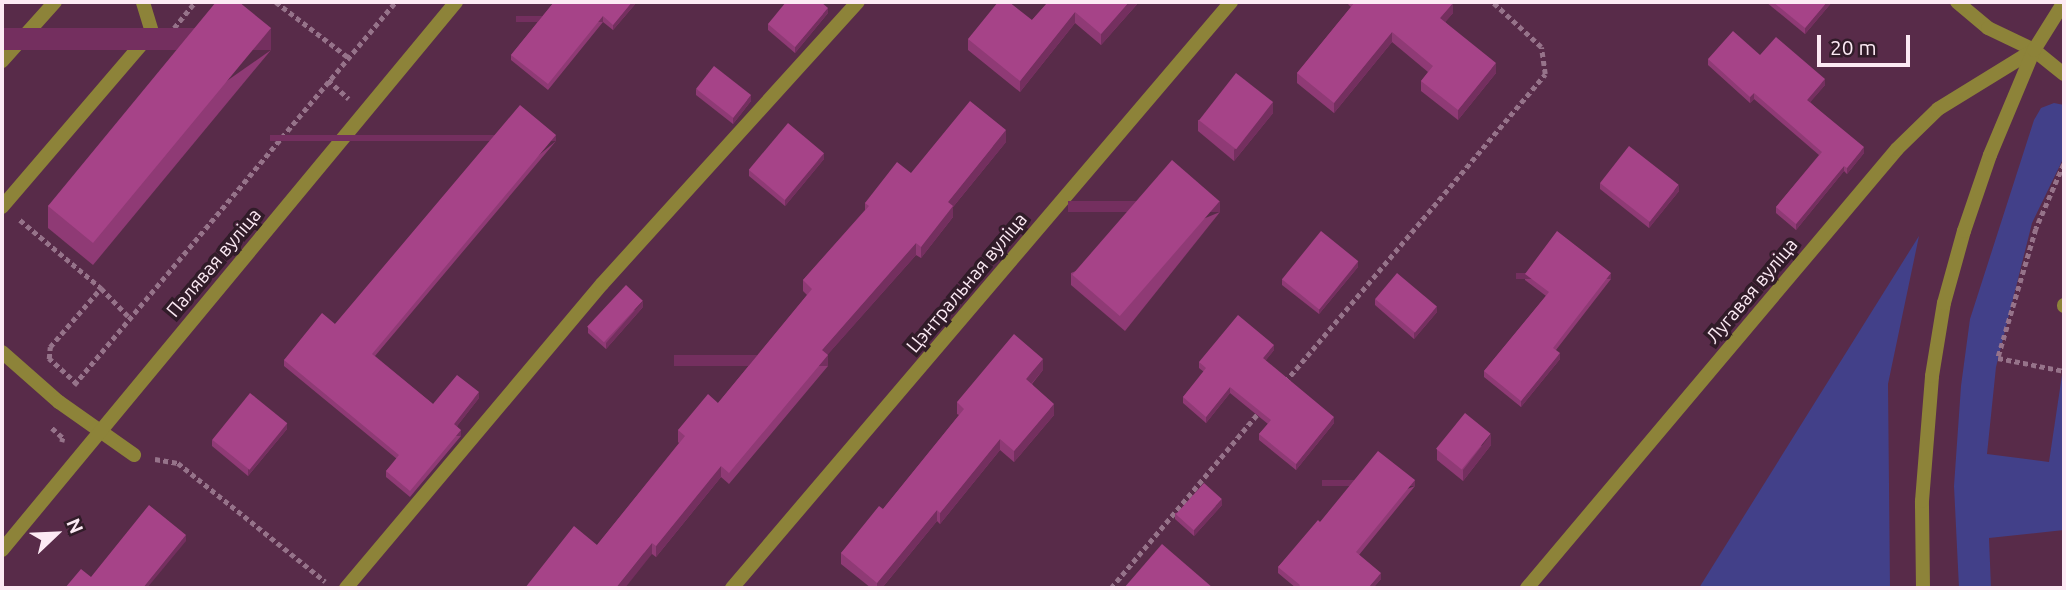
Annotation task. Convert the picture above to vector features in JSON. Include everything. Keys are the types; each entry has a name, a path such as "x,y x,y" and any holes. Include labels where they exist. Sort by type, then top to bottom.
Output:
{"street":[{"path":"2,61 55,2"},
{"path":"4,208 152,32 143,2"},
{"name":"Палявая вуліца","path":"2,550 456,2"},
{"path":"346,588 602,285 858,2"},
{"name":"Цэнтральная вуліца","path":"732,588 1231,2"},
{"path":"1957,2 1988,28 2034,50 2064,74"},
{"path":"1923,588 1922,501 1932,376 1944,303 1964,230 1990,155 2034,50 2064,2"},
{"name":"Лугавая вуліца","path":"1527,588 1897,149 1938,109 2034,50"},
{"path":"2,352 59,402 134,455"}],"path":[{"path":"276,2 348,57"},
{"path":"73,464 58,452 63,438 43,419 395,2"},
{"path":"1279,389 1545,74 1541,47 1492,2"},
{"path":"2064,164 2036,229 1998,358 2064,371"},
{"path":"4,208 101,288 128,316"},
{"path":"85,391 49,359 50,346 101,288"},
{"path":"1111,588 1261,410"},
{"path":"134,455 178,463 333,588"}],"shaded area":[{"path":"2054,103 2064,105 2064,157 2032,223 1996,367 1987,454 2049,462 2062,375 2064,530 1989,538 1991,588 1959,588 1954,486 1961,386 1970,319 2034,120 2041,108"},
{"path":"1919,236 1888,384 1890,588 1699,588"}],"building":[{"path":"216,2 239,2 271,28 93,243 48,206"},
{"path":"554,2 632,2 613,25 603,16 548,84 511,55"},
{"path":"786,2 821,2 828,8 795,47 768,24"},
{"path":"998,2 1009,2 1032,20 1048,2 1129,2 1101,34 1075,12 1020,81 968,39"},
{"path":"1355,2 1451,2 1453,3 1440,18 1496,63 1458,110 1421,81 1433,66 1392,32 1334,103 1297,73"},
{"path":"1773,2 1827,2 1805,28"},
{"path":"1733,31 1760,55 1776,37 1825,79 1807,100 1864,147 1847,168 1844,166 1796,224 1776,207 1822,152 1754,93 1750,97 1708,59"},
{"path":"714,66 751,95 733,118 696,89"},
{"path":"1236,73 1273,102 1236,149 1199,120"},
{"path":"970,101 1006,130 948,202 953,206 921,247 916,243 822,350 828,355 729,473 721,466 656,546 652,543 616,588 525,588 574,526 597,545 685,436 678,430 708,394 718,403 812,289 803,280 869,206 865,203 897,162 911,173"},
{"path":"520,105 556,135 372,354 433,404 457,375 479,392 454,424 461,430 410,491 386,471 399,455 284,360 322,313 335,324"},
{"path":"788,123 824,153 785,200 749,170"},
{"path":"1629,146 1679,185 1650,222 1600,183"},
{"path":"1172,160 1220,201 1120,316 1072,275"},
{"path":"1321,231 1358,261 1319,309 1282,279"},
{"path":"1557,231 1611,273 1553,348 1560,353 1521,401 1484,371 1549,292 1525,274"},
{"path":"1397,273 1437,306 1415,332 1375,299"},
{"path":"626,285 643,301 604,342 587,327"},
{"path":"1238,315 1274,345 1263,358 1334,417 1296,464 1259,434 1271,420 1230,387 1206,417 1183,397 1206,368 1199,362"},
{"path":"1014,334 1043,359 1026,379 1054,404 1014,451 1000,439 940,513 937,510 877,583 841,553 879,506 883,509 964,409 957,402"},
{"path":"250,393 287,423 250,470 212,440"},
{"path":"1465,413 1491,434 1462,470 1436,449"},
{"path":"1378,451 1415,480 1356,552 1381,573 1368,588 1298,588 1300,585 1278,567 1318,520 1320,522"},
{"path":"1204,483 1222,499 1194,530 1176,514"},
{"path":"149,505 186,535 143,588 65,588 81,569 91,577"},
{"path":"1162,544 1213,588 1124,588"}]}
